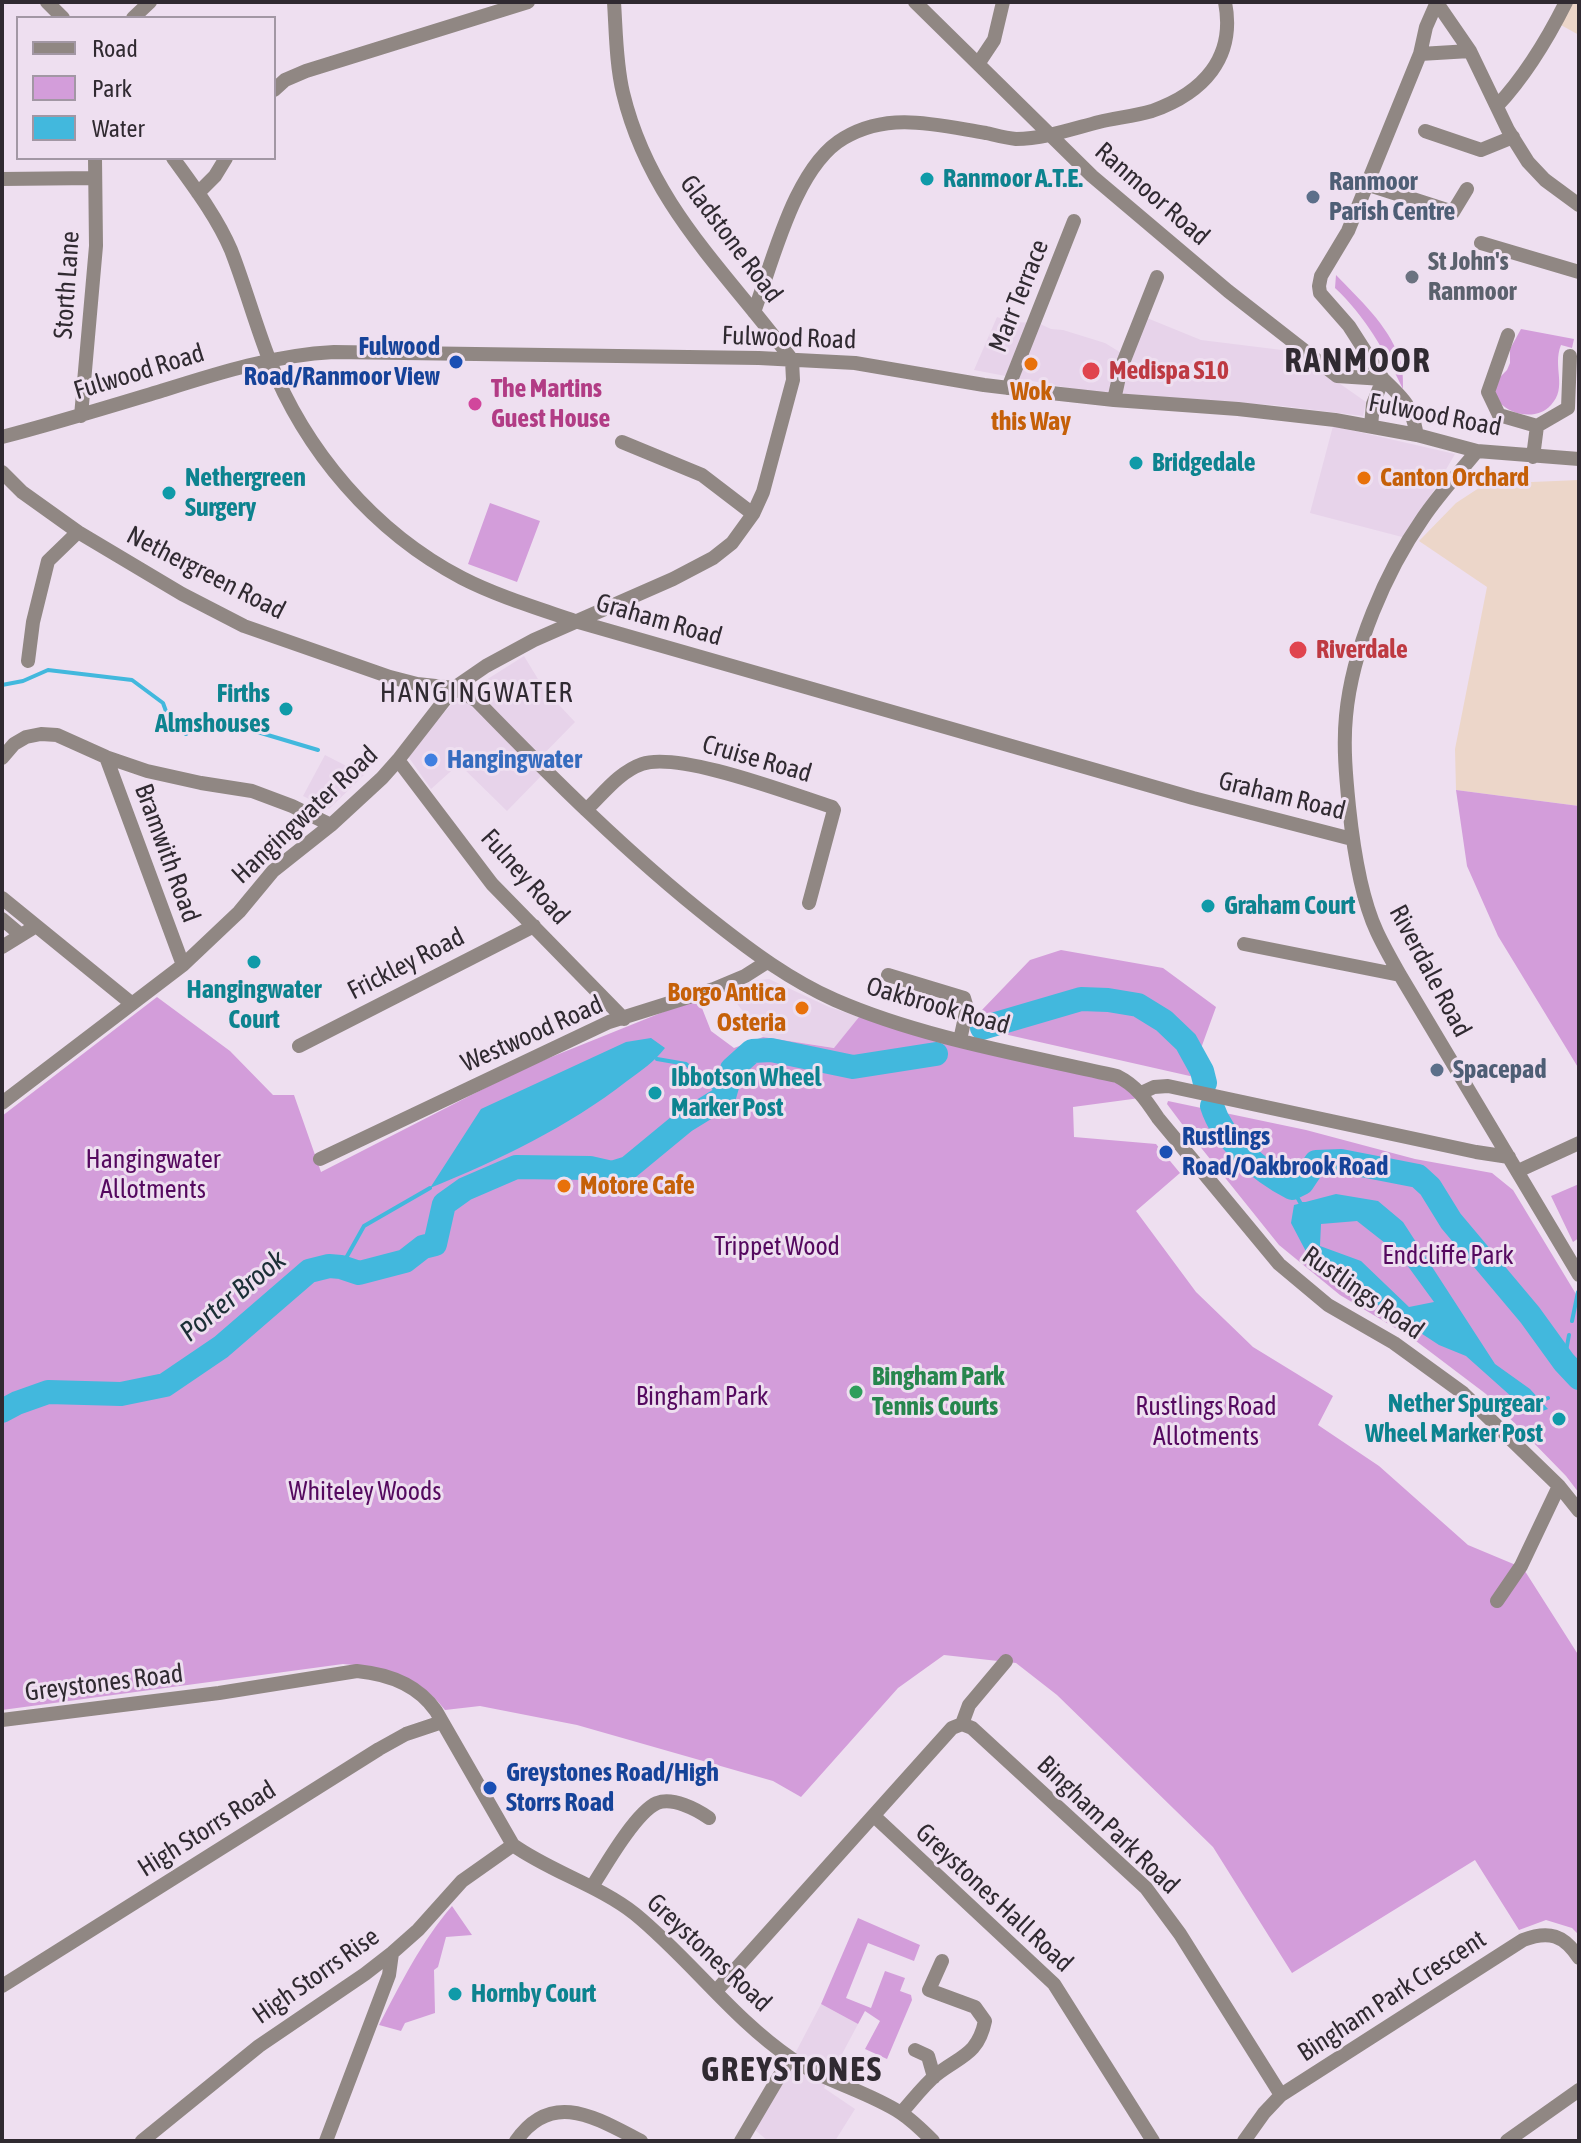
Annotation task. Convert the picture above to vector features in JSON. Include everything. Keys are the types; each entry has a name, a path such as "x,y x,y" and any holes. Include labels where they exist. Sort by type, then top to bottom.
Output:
{"street":[{"path":"135,16 150,2"},
{"path":"276,88 285,80 306,71 528,2"},
{"name":"Gladstone Road","path":"614,2 622,90 643,155 669,204 698,244 792,360"},
{"name":"Ranmoor Road","path":"915,2 1092,176 1216,281 1337,376 1383,379"},
{"path":"978,64 994,40 1003,2"},
{"path":"754,312 802,184 827,150 842,139 881,123 900,121 922,122 1015,139 1149,112 1174,102 1201,83 1220,60 1227,40 1225,2"},
{"path":"1437,2 1470,51 1528,162 1545,180 1579,205"},
{"path":"1417,435 1412,411 1383,379 1349,326 1320,293 1319,286 1321,276 1348,231 1420,54 1426,27 1437,2"},
{"path":"1497,106 1518,83 1566,2"},
{"path":"1420,54 1470,51"},
{"path":"1425,131 1481,150 1513,137"},
{"name":"Storth Lane","path":"81,416 96,246 95,160"},
{"name":"Graham Road","path":"174,160 213,215 230,248 269,359 310,438 347,487 406,542 462,578 575,621 1193,798 1352,839"},
{"path":"198,193 215,176 225,160"},
{"path":"2,179 95,178"},
{"path":"1366,184 1453,212 1467,189"},
{"name":"Marr Terrace","path":"1008,388 1074,221"},
{"path":"1481,243 1579,272"},
{"path":"1114,400 1121,368 1157,277"},
{"path":"1508,335 1488,392 1499,415 1537,426 1568,408 1570,356"},
{"name":"Fulwood Road","path":"2,437 269,359 334,352 855,363 1008,388 1238,409 1371,426 1477,451 1579,459"},
{"name":"Hangingwater Road","path":"2,1103 183,965 239,912 273,871 331,825 382,778 454,688 486,666 575,621 673,579 713,558 732,543 753,514 763,492 793,380 792,360"},
{"path":"1371,426 1373,404 1383,379"},
{"path":"1533,457 1537,426"},
{"path":"622,442 702,475 753,514"},
{"name":"Riverdale Road","path":"1477,451 1423,518 1400,555 1363,640 1346,715 1345,766 1352,839 1376,931 1579,1275"},
{"name":"Nethergreen Road","path":"2,472 22,492 78,532 182,594 246,627 390,677 454,688"},
{"path":"28,661 33,622 48,561 78,532"},
{"name":"Oakbrook Road","path":"454,688 477,701 646,867 786,975 834,1000 885,1018 960,1040 1117,1076 1141,1093"},
{"path":"2,758 14,744 26,737 57,735 147,771 252,791 331,825"},
{"name":"Bramwith Road","path":"106,757 183,965"},
{"name":"Fulney Road","path":"398,760 492,884 624,1019"},
{"name":"Cruise Road","path":"586,810 623,773 643,763 664,760 731,775 832,807 834,810 809,903"},
{"path":"2,898 131,1003"},
{"path":"2,919 21,935"},
{"path":"2,947 36,926"},
{"name":"Frickley Road","path":"299,1046 534,926"},
{"path":"1244,944 1400,975"},
{"name":"Westwood Road","path":"320,1159 609,1022 714,989 745,976 767,962"},
{"path":"888,975 964,998 967,1008 960,1040"},
{"path":"1141,1093 1154,1087 1168,1086 1509,1157"},
{"name":"Rustlings Road","path":"1141,1093 1158,1118 1279,1264 1328,1305 1394,1343 1463,1393 1559,1486 1579,1511"},
{"path":"1518,1171 1579,1143"},
{"path":"1497,1601 1521,1566 1559,1486"},
{"path":"716,1991 952,1728 962,1724 969,1705 1006,1661"},
{"name":"Greystones Road","path":"2,1720 219,1693 357,1671 394,1679 427,1699 513,1845 632,1912 790,2058 901,2113 933,2141"},
{"name":"High Storrs Road","path":"2,1986 379,1749 406,1734 442,1722"},
{"name":"Bingham Park Road","path":"962,1724 972,1728 1146,1888 1180,1934 1281,2095"},
{"path":"592,1887 644,1811 659,1801 698,1810 709,1818"},
{"name":"Greystones Hall Road","path":"874,1816 1054,1984 1153,2141"},
{"name":"High Storrs Rise","path":"142,2141 259,2046 392,1953 418,1930 462,1881 513,1845"},
{"name":"Bingham Park Crescent","path":"1244,2141 1281,2095 1523,1940 1537,1934 1562,1939 1579,1958"},
{"path":"326,2141 389,1975 392,1953"},
{"path":"901,2113 934,2077 968,2053 981,2038 985,2021 975,2007 929,1990 942,1961"},
{"path":"915,2050 928,2056 934,2077"},
{"path":"741,2141 790,2058"},
{"path":"1507,2141 1579,2090"},
{"path":"516,2141 524,2129 540,2116 563,2111 581,2112 641,2141"}],"shaded area":[{"path":"1568,2 1579,2 1579,35 1559,24"},
{"path":"1142,316 1201,340 1290,351 1366,402 1363,416 1274,405 1122,398 974,370 997,317 1063,330 1105,343 1123,354"},
{"path":"1333,426 1455,454 1406,538 1310,513"},
{"path":"1579,480 1579,806 1456,790 1455,749 1487,587 1419,541 1456,503 1485,484"},
{"path":"524,656 544,689 575,722 534,764 544,773 507,811 459,764 431,789 407,755 456,699"},
{"path":"325,755 364,775 329,809 303,796"},
{"path":"769,979 829,1007 859,1017 835,1048 763,1037 731,996 751,981"},
{"path":"821,2004 858,2024 824,2088 855,2109 835,2141 768,2141 755,2130"}],"green space":[{"path":"1336,275 1388,334 1400,361 1403,389 1374,335 1335,288"},
{"path":"1521,329 1574,339 1572,348 1561,345 1556,398 1539,413 1518,413 1504,407 1496,398 1492,385 1507,370 1510,349"},
{"path":"490,503 540,521 517,582 468,564"},
{"path":"1456,790 1579,806 1579,1069 1498,936 1467,866"},
{"path":"1061,950 1163,968 1216,1007 1200,1051 1212,1081 973,1027 980,1012 1030,960"},
{"name":"Bingham Park","path":"157,997 230,1051 273,1095 294,1095 321,1172 524,1068 698,998 711,1031 734,1048 763,1037 834,1048 859,1017 1117,1079 1140,1098 1073,1107 1074,1137 1156,1144 1180,1173 1136,1211 1196,1292 1253,1347 1333,1396 1318,1425 1379,1466 1468,1545 1523,1568 1579,1656 1579,1935 1572,1928 1546,1920 1519,1930 1475,1860 1292,1973 1213,1847 1057,1695 1016,1663 944,1655 898,1688 801,1797 773,1781 577,1725 480,1706 445,1710 424,1688 412,1681 359,1665 343,1664 2,1710 2,1116"},
{"name":"Endcliffe Park","path":"1168,1101 1306,1130 1415,1159 1492,1173 1513,1190 1579,1299 1579,1493 1486,1394 1412,1338 1340,1295 1279,1245 1182,1124 1167,1104"},
{"path":"1579,1184 1579,1238 1573,1242 1551,1196"},
{"path":"452,1906 472,1935 446,1937 438,1967 434,1970 435,2013 405,2023 401,2031 379,2025 421,1948"},
{"path":"858,1918 920,1945 914,1961 868,1943 846,1998 871,2008 885,1971 905,1978 900,1991 911,1995 912,2000 887,2059 865,2049 880,2021 865,2011 858,2024 821,2004"}],"water":[{"path":"651,1038 665,1048 647,1066 604,1098 532,1141 430,1188 481,1109 626,1042"},
{"path":"1336,1194 1378,1201 1403,1222 1495,1364 1530,1389 1548,1409 1537,1413 1513,1398 1466,1356 1439,1345 1311,1261 1291,1223 1294,1205","holes":["1357,1221 1399,1254 1434,1302 1409,1307 1361,1261 1320,1246 1321,1224"]}],"waterway":[{"path":"2,685 23,681 48,670 132,680 163,703 171,725 186,734 214,719 318,750"},
{"name":"Porter Brook","path":"982,1028 1081,999 1138,1005 1164,1021 1186,1042 1205,1083"},
{"name":"Porter Brook","path":"2,1411 48,1392 121,1394 165,1385 221,1347 309,1271 329,1266 359,1273 405,1261 423,1247 435,1244 444,1204 465,1189 516,1167 590,1168 612,1173 628,1168 685,1121 724,1097 732,1069 752,1051 771,1050 853,1067 936,1054"},
{"path":"657,1059 686,1064 724,1097"},
{"name":"Porter Brook","path":"1212,1106 1217,1119 1244,1154 1292,1188 1302,1183 1316,1162 1341,1161 1418,1176 1430,1187 1451,1221 1579,1378"},
{"path":"341,1267 364,1226 430,1188"},
{"path":"1292,1188 1301,1204 1305,1204"},
{"path":"1572,1321 1578,1292"},
{"path":"1564,1362 1569,1335"},
{"name":"Porter Brook","path":"1574,1381 1579,1378"},
{"path":"1538,1400 1548,1398"}],"place":[{"name":"Ranmoor A.T.E.","path":"927,179"},
{"name":"Ranmoor Parish Centre","path":"1313,197"},
{"name":"St John's Ranmoor","path":"1412,277"},
{"name":"Fulwood Road/Ranmoor View","path":"456,362"},
{"name":"Wok this Way","path":"1031,364"},
{"name":"Medispa S10","path":"1091,371"},
{"name":"The Martins Guest House","path":"475,404"},
{"name":"Bridgedale","path":"1136,463"},
{"name":"Canton Orchard","path":"1364,478"},
{"name":"Nethergreen Surgery","path":"169,493"},
{"name":"Riverdale","path":"1298,650"},
{"name":"Firths Almshouses","path":"286,709"},
{"name":"Hangingwater","path":"431,760"},
{"name":"Graham Court","path":"1208,906"},
{"name":"Hangingwater Court","path":"254,962"},
{"name":"Borgo Antica Osteria","path":"802,1008"},
{"name":"Spacepad","path":"1437,1070"},
{"name":"Ibbotson Wheel Marker Post","path":"655,1093"},
{"name":"Rustlings Road/Oakbrook Road","path":"1166,1152"},
{"name":"Motore Cafe","path":"564,1186"},
{"name":"Bingham Park Tennis Courts","path":"856,1392"},
{"name":"Nether Spurgear Wheel Marker Post","path":"1559,1419"},
{"name":"Greystones Road/High Storrs Road","path":"490,1788"},
{"name":"Hornby Court","path":"455,1994"}],"district":[{"name":"RANMOOR","path":"1358,361"},
{"name":"HANGINGWATER","path":"477,693"},
{"name":"GREYSTONES","path":"792,2070"}],"park label":[{"name":"Hangingwater Allotments","path":"153,1175"},
{"name":"Trippet Wood","path":"777,1247"},
{"name":"Rustlings Road Allotments","path":"1206,1422"},
{"name":"Whiteley Woods","path":"365,1492"}]}
